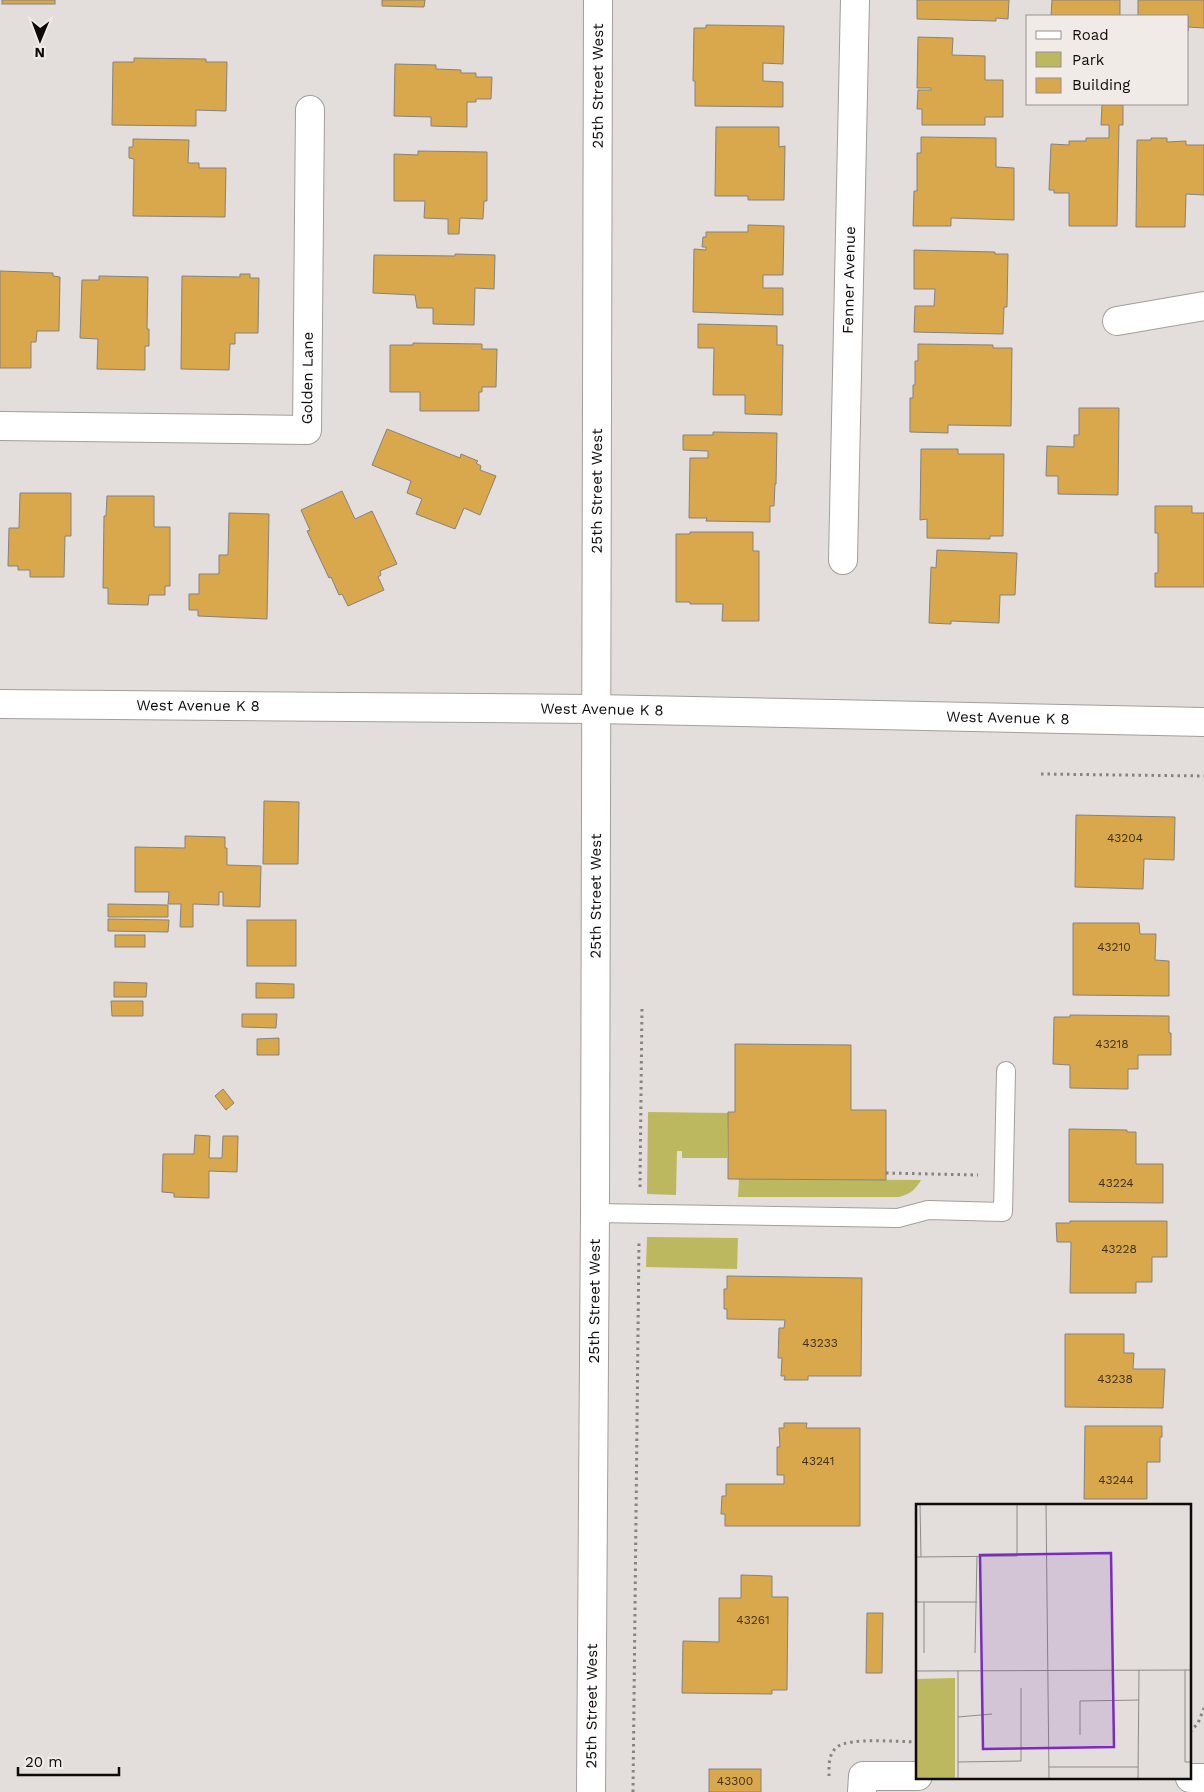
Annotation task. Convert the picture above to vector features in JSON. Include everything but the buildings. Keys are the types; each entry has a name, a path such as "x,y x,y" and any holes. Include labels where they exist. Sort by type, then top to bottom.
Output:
{"street":[{"name":"25th Street West","path":"592,1792 598,0"},
{"name":"Fenner Avenue","path":"843,560 855,0"},
{"name":"Golden Lane","path":"0,426 307,430 310,110"},
{"path":"1117,321 1204,306"},
{"name":"West Avenue K 8","path":"0,704 596,709 1204,722"},
{"path":"862,1784 916,1776"}],"lane":[{"path":"595,1213 898,1218 928,1210 1003,1212 1006,1071"}],"path":[{"path":"1041,774 1204,776"},
{"path":"632,1792 642,1005"},
{"path":"886,1173 1004,1176"},
{"path":"1192,1730 1198,1722 1204,1708"}],"green space":[{"path":"648,1112 728,1113 727,1158 682,1158 682,1151 677,1151 676,1195 647,1194"},
{"path":"739,1179 921,1180 912,1191 899,1197 738,1197"},
{"path":"647,1237 738,1238 737,1269 646,1267"}]}
